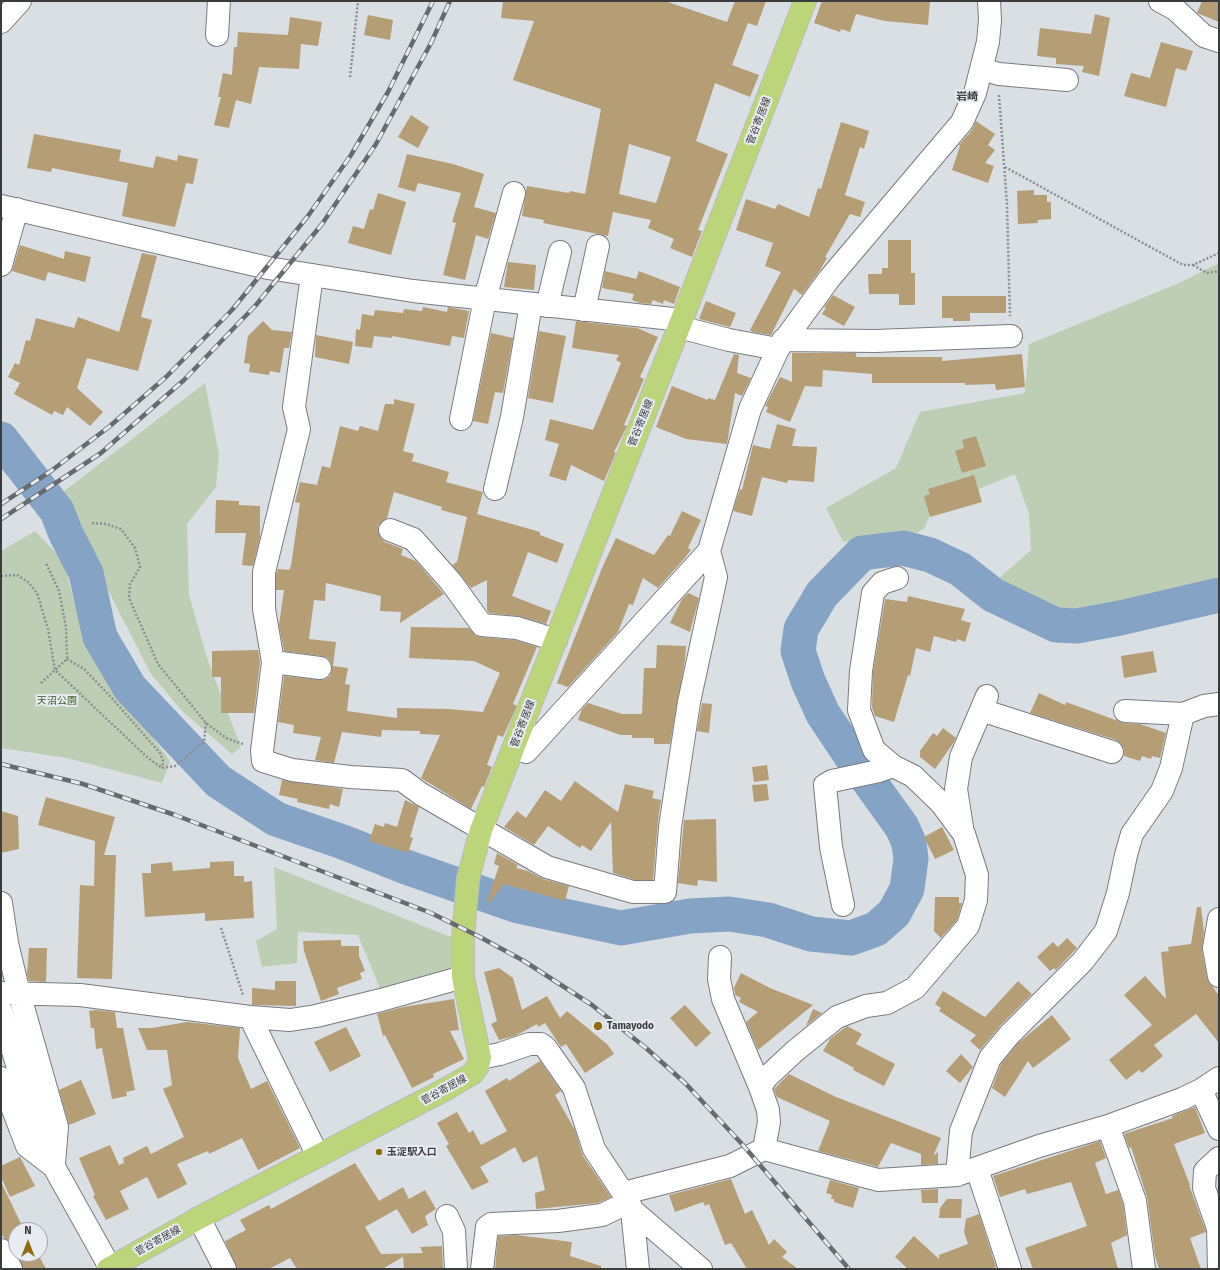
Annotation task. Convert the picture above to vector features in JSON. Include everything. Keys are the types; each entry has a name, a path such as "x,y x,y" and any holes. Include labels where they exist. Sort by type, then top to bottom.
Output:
{"main road":[{"name":"菅谷寄居線","path":"110,1269 199,1218 472,1074 478,1066 480,1058 463,977 464,911 468,879 481,830 681,324 805,1"}],"street":[{"path":"1,22 20,1"},
{"path":"217,35 219,1"},
{"path":"515,745 526,752 709,551 750,409 781,345 830,279 962,122 975,93 990,72 988,42 990,20 988,1"},
{"path":"1160,1 1175,9 1204,36 1218,37"},
{"path":"990,72 1067,80"},
{"path":"461,419 485,300 514,193"},
{"path":"1,265 9,207 268,268 413,291 584,310 681,324 729,340 781,345 1011,336"},
{"path":"584,310 598,246"},
{"path":"495,489 539,305 560,252"},
{"path":"312,275 294,407 298,429 264,572 264,609 273,662 262,751 263,761 292,770 350,777 402,780 421,794 481,830 547,867 633,892 665,892 670,827 689,702 716,577 709,551"},
{"path":"390,530 413,539 451,582 482,625 516,628 556,640"},
{"path":"886,768 874,750 859,710 861,672 873,593 882,582 897,578"},
{"path":"273,662 320,668"},
{"path":"760,1087 767,1077 795,1051 837,1017 866,1006 887,1003 915,988 968,926 976,900 977,875 964,834 958,809 956,789 961,757 984,703 1112,752"},
{"path":"1125,711 1183,714 1204,706 1219,704"},
{"path":"1010,1269 967,1172 961,1131 990,1058 1009,1035 1083,961 1106,931 1118,893 1132,834 1162,791 1171,768 1183,714"},
{"path":"843,905 831,847 825,786 832,781 886,768 913,776 941,803 964,834"},
{"path":"1,903 7,944 10,993 57,1127 54,1167"},
{"path":"1219,919 1214,948 1219,976"},
{"path":"720,957 719,979 723,999 760,1087 768,1110 769,1122 764,1149"},
{"path":"10,993 80,995 250,1017 290,1020 316,1016 381,1000 463,977"},
{"path":"1,1011 33,1118 54,1167 110,1269"},
{"path":"250,1017 318,1156"},
{"path":"480,1058 500,1054 529,1044 541,1044 546,1048 574,1088 594,1149 628,1202 701,1269"},
{"path":"1,1078 27,1146 54,1167"},
{"path":"482,1269 487,1227 491,1224 558,1221 602,1215 628,1202 730,1166 764,1149 878,1180 967,1172 1039,1146 1108,1126 1200,1090 1219,1078"},
{"path":"1200,1090 1219,1129"},
{"path":"1108,1126 1135,1201 1140,1265"},
{"path":"1219,1158 1205,1171 1204,1188 1218,1228 1219,1269"},
{"path":"628,1202 638,1269"},
{"path":"447,1216 454,1231 456,1269"},
{"path":"199,1218 225,1269"},
{"path":"1,1250 11,1269"}],"path":[{"path":"350,77 358,1"},
{"path":"990,72 1004,166 1011,336"},
{"path":"1004,166 1183,265 1193,265 1219,253"},
{"path":"1193,265 1207,273 1219,271"},
{"path":"92,523 106,524 121,529 135,548 140,567 130,584 129,598 139,624 158,664 206,723 226,738 262,751"},
{"path":"41,683 67,659 66,626 59,591 46,563"},
{"path":"1,576 16,575 28,582 37,593 48,629 55,670 148,758 162,768 175,766 204,742 206,723"},
{"path":"67,659 84,669 160,753 164,761 162,768"},
{"path":"221,928 250,1017"}],"green space":[{"path":"1219,263 1219,581 1078,621 1054,618 1032,610 991,585 1031,550 1029,514 1015,474 974,491 936,497 925,528 915,534 843,542 826,508 896,468 920,412 1025,393 1029,344 1177,284"},
{"path":"205,383 219,454 216,487 187,524 189,595 208,661 241,747 232,754 183,712 151,674 59,495"},
{"name":"天沼公園","path":"35,531 63,560 86,645 170,761 162,783 67,758 1,748 1,551"},
{"path":"274,867 451,937 453,971 381,991 358,935 298,932 297,963 262,967 256,941 277,929"}],"building":[{"path":"503,1 665,1 727,22 735,1 766,1 757,26 748,23 732,65 759,75 750,97 715,83 696,141 728,154 698,230 702,231 692,257 670,248 674,239 648,228 651,220 613,212 608,236 543,223 544,220 522,216 527,186 585,194 601,109 513,80 534,21 501,18","holes":["629,144 671,157 656,203 619,194"]},
{"path":"822,1 930,1 928,25 885,21 856,14 850,32 841,29 840,32 814,23"},
{"path":"1202,1 1219,1 1219,22 1197,13"},
{"path":"1095,14 1110,18 1099,76 1082,72 1084,66 1056,64 1056,58 1037,56 1040,28 1091,34"},
{"path":"368,15 393,20 390,40 364,35"},
{"path":"290,17 322,22 318,46 301,44 299,69 259,67 251,104 236,100 229,128 214,125 221,97 218,97 223,73 232,75 234,47 237,47 238,32 288,35"},
{"path":"1161,42 1193,51 1186,71 1176,68 1166,107 1124,96 1131,73 1150,78"},
{"path":"411,115 429,127 418,148 398,137"},
{"path":"976,121 995,134 988,145 995,150 985,163 994,166 988,183 952,170 960,146 959,145 972,130"},
{"path":"841,122 869,131 864,149 860,147 845,195 865,202 860,217 850,214 825,257 827,258 820,270 802,295 794,289 771,335 753,332 750,330 781,272 765,266 773,243 736,230 746,199 775,209 778,204 809,217 818,188 821,189"},
{"path":"34,134 121,150 119,161 153,168 156,156 177,161 178,155 198,159 193,184 186,183 175,227 122,216 128,183 52,168 51,172 27,168"},
{"path":"407,154 453,164 484,174 474,207 496,213 488,239 476,235 465,280 443,275 456,223 452,222 461,193 418,183 415,192 398,187"},
{"path":"1034,190 1034,195 1047,195 1047,202 1051,202 1051,219 1038,220 1038,223 1018,224 1017,191"},
{"path":"378,193 406,202 391,255 348,243 353,226 364,229 370,209 373,210"},
{"path":"888,240 911,240 911,273 915,273 915,305 899,305 899,294 869,294 868,274 882,274 882,268 888,268"},
{"path":"20,245 64,259 65,251 91,257 85,282 48,272 45,281 12,271"},
{"path":"142,253 157,256 141,317 152,320 138,371 87,358 77,388 103,412 90,426 67,407 63,415 54,411 52,415 14,394 20,383 8,377 15,363 19,365 26,340 30,341 36,318 74,328 78,317 119,332"},
{"path":"508,262 536,265 534,290 504,287"},
{"path":"605,271 636,279 639,271 680,287 674,304 664,300 663,304 653,300 651,304 640,303 632,300 634,294 602,288"},
{"path":"833,295 855,307 844,326 822,314 826,308 824,307"},
{"path":"942,296 1006,296 1006,313 970,313 970,321 953,321 953,318 942,318"},
{"path":"706,301 736,313 730,327 699,319"},
{"path":"423,307 447,312 448,307 469,311 464,338 452,336 450,346 392,336 392,338 374,336 372,348 355,346 356,329 360,330 362,314 374,316 375,310 403,313 404,309 422,311"},
{"path":"263,321 272,330 292,332 289,348 284,348 280,373 270,371 269,375 249,372 250,364 244,363 248,336"},
{"path":"576,321 637,328 658,337 640,377 644,379 624,425 627,426 614,452 616,453 604,481 571,465 566,481 549,476 559,444 545,440 550,419 593,430 621,363 616,360 619,355 572,348"},
{"path":"539,331 566,336 553,403 528,398"},
{"path":"491,333 513,338 503,393 495,392 488,424 473,421"},
{"path":"316,335 353,342 349,364 315,357"},
{"path":"792,353 856,353 856,357 942,357 942,361 1022,354 1025,387 996,390 995,384 965,385 965,383 872,383 872,374 823,370 822,387 805,386 790,422 766,412 768,407 765,406 780,377 792,382"},
{"path":"734,354 739,355 737,373 751,378 742,396 735,393 727,444 686,439 656,427 672,386 708,400 708,398 715,400"},
{"path":"394,399 415,404 403,451 414,454 412,461 449,472 446,482 483,492 477,514 540,532 540,535 564,544 557,563 528,552 512,596 551,611 546,624 518,616 489,613 487,610 487,580 471,588 452,565 457,562 467,517 441,510 442,507 394,492 387,518 378,526 380,537 385,542 403,549 401,555 416,561 444,594 400,623 401,612 380,611 381,596 326,583 325,601 314,600 309,639 336,642 333,666 348,668 345,684 350,685 347,711 397,718 397,708 449,709 483,712 500,673 474,661 409,658 411,627 469,628 476,636 515,640 537,647 513,704 517,706 503,737 498,735 487,765 492,767 484,787 482,786 471,809 421,778 440,735 420,734 420,731 382,730 381,737 342,732 334,763 315,760 321,737 293,733 294,725 278,722 284,676 324,680 330,676 332,669 328,658 284,651 279,625 284,590 276,590 276,574 278,569 289,570 291,566 300,503 295,502 300,482 317,485 322,466 330,468 340,426 358,431 360,426 378,431 385,404 394,404"},
{"path":"777,424 796,429 792,446 817,447 814,482 788,480 787,483 762,477 752,516 733,511 740,489 742,490 753,445 770,449"},
{"path":"976,436 986,466 962,473 955,451 964,448 962,440"},
{"path":"974,475 982,502 930,517 924,496 930,494 928,489"},
{"path":"216,500 239,501 239,505 260,506 260,537 253,566 242,565 246,533 215,533"},
{"path":"682,511 701,520 688,548 691,550 658,588 643,578 633,605 629,604 618,632 568,687 557,683 602,568 616,538 654,555 668,535 670,536"},
{"path":"688,593 699,598 690,632 670,623 682,599"},
{"path":"908,596 965,609 961,620 971,623 965,642 957,639 956,642 934,636 930,652 916,648 910,676 908,675 894,722 875,716 872,707 873,672 885,599 907,602"},
{"path":"657,645 686,646 685,660 670,744 654,744 654,738 632,738 632,735 621,735 578,720 582,709 588,703 622,714 642,714 644,668 656,668"},
{"path":"258,650 260,662 254,713 221,713 221,677 212,677 212,651"},
{"path":"1153,651 1157,672 1124,678 1121,656"},
{"path":"1039,693 1065,705 1066,702 1124,723 1140,724 1166,733 1160,758 1152,756 1151,759 1142,756 1140,761 1124,756 1124,749 1116,740 1030,713"},
{"path":"702,703 712,704 709,733 697,731"},
{"path":"943,728 956,738 935,769 920,757 920,751 933,733 937,736"},
{"path":"767,765 769,780 754,782 752,767"},
{"path":"282,780 343,789 339,807 330,804 329,809 297,802 298,799 279,795"},
{"path":"575,781 618,812 625,784 654,791 652,798 661,800 653,880 635,880 613,873 611,822 591,851 582,845 580,848 548,826 534,845 504,827 517,811 526,818 545,790 561,801"},
{"path":"767,784 769,800 754,802 752,785"},
{"path":"46,797 115,817 104,855 116,855 112,979 77,978 80,885 94,886 95,841 38,825"},
{"path":"405,800 419,807 410,837 413,838 408,853 369,841 375,824 384,827 385,823 397,827"},
{"path":"1,811 18,816 19,849 1,853"},
{"path":"716,819 717,882 698,880 697,886 678,883 684,820"},
{"path":"942,827 954,850 935,859 924,837"},
{"path":"497,853 518,865 516,868 528,871 543,879 569,886 565,901 504,884 489,903 487,901 499,866 494,864"},
{"path":"234,861 234,876 244,876 244,882 252,881 254,918 205,921 205,913 145,917 142,873 151,873 151,864 172,862 173,871 210,868 210,862"},
{"path":"935,897 959,897 959,903 962,903 957,920 941,938 934,931"},
{"path":"1197,907 1201,907 1204,932 1202,950 1207,978 1219,996 1219,1043 1196,1014 1154,1045 1163,1056 1142,1073 1139,1070 1126,1080 1109,1060 1152,1025 1124,995 1145,976 1166,999 1161,952 1169,951 1168,947 1191,944"},
{"path":"1067,938 1077,948 1056,970 1054,968 1050,971 1037,957 1053,942 1058,947"},
{"path":"341,940 341,946 359,946 359,956 365,971 360,973 362,979 337,988 339,994 321,1001 304,951 303,941"},
{"path":"29,948 47,948 46,982 29,981 27,974"},
{"path":"499,968 513,978 522,1010 547,996 560,1018 567,1011 608,1045 614,1054 585,1073 566,1044 561,1047 545,1023 538,1027 537,1024 515,1036 499,1040 491,1024 497,1021 484,972"},
{"path":"741,973 770,988 813,1005 758,1050 746,1022 758,1012 739,1002 741,998 735,995 734,988"},
{"path":"275,981 296,981 296,1006 252,1005 252,988 275,990"},
{"path":"1018,981 1032,994 1000,1026 980,1050 970,1041 976,1035 939,1011 941,1008 935,1004 943,991 985,1017"},
{"path":"454,999 459,1030 450,1031 464,1059 433,1074 434,1077 412,1088 385,1035 383,1036 377,1014 403,1007"},
{"path":"685,1005 711,1033 696,1047 670,1018"},
{"path":"813,1009 822,1013 806,1026"},
{"path":"96,1010 115,1012 117,1028 123,1028 135,1090 126,1092 127,1096 112,1099 102,1048 96,1049 94,1028 91,1028 89,1011"},
{"path":"1052,1015 1071,1039 1033,1068 1028,1061 1005,1097 992,1088 1001,1064 1018,1043"},
{"path":"187,1022 240,1028 238,1058 251,1089 267,1081 300,1148 258,1170 242,1138 209,1154 208,1151 177,1164 187,1184 158,1199 147,1177 120,1191 129,1209 106,1220 93,1196 95,1195 79,1158 110,1145 119,1165 124,1163 123,1158 147,1146 151,1154 184,1137 163,1089 172,1085 167,1050 147,1050 138,1028 152,1028"},
{"path":"847,1026 862,1034 856,1044 895,1064 884,1086 853,1070 854,1068 823,1051 830,1039"},
{"path":"346,1027 361,1056 330,1072 314,1042"},
{"path":"961,1054 973,1067 960,1083 946,1071"},
{"path":"540,1061 561,1091 555,1095 575,1130 583,1156 611,1197 598,1203 536,1209 535,1193 545,1190 537,1156 523,1163 515,1147 480,1167 489,1182 472,1190 446,1146 449,1144 437,1123 457,1112 469,1133 473,1130 481,1145 507,1131 485,1091 507,1078 509,1081"},
{"path":"789,1074 836,1097 941,1138 933,1156 938,1152 938,1164 921,1165 921,1154 891,1143 878,1167 818,1151 830,1121 777,1097 774,1089"},
{"path":"81,1080 96,1114 69,1125 59,1090"},
{"path":"1195,1107 1205,1133 1174,1144 1206,1231 1190,1238 1201,1269 1159,1269 1155,1256 1147,1197 1131,1147 1129,1148 1124,1134 1173,1118 1172,1116"},
{"path":"1100,1141 1106,1158 1095,1163 1106,1194 1118,1190 1123,1204 1127,1235 1111,1243 1118,1269 1033,1269 1025,1248 1087,1226 1071,1182 1027,1194 1025,1189 1000,1197 993,1176"},
{"path":"20,1157 35,1186 10,1197 1,1177 1,1166"},
{"path":"355,1163 379,1201 403,1187 409,1199 425,1190 436,1209 425,1216 428,1225 412,1234 397,1209 365,1227 381,1254 423,1253 420,1247 442,1246 443,1269 404,1269 403,1257 382,1269 297,1269 290,1258 269,1269 237,1269 225,1241 246,1230 240,1220 269,1205 271,1209"},
{"path":"731,1179 745,1214 752,1210 769,1245 774,1239 787,1252 782,1257 798,1269 747,1269 731,1243 725,1245 709,1204 705,1206 703,1202 675,1212 669,1195"},
{"path":"830,1180 859,1188 853,1208 834,1202 834,1199 831,1199 832,1195 826,1193"},
{"path":"1,1182 20,1222 8,1222 8,1241 1,1233"},
{"path":"938,1189 938,1203 922,1203 921,1190"},
{"path":"947,1199 962,1199 961,1218 939,1218 940,1208"},
{"path":"979,1214 996,1267 989,1269 908,1269 895,1257 914,1236 939,1259 939,1255 968,1244 964,1232 966,1219"},
{"path":"516,1235 572,1242 570,1256 601,1266 601,1269 495,1269 498,1236"},
{"path":"20,1262 42,1262 46,1269 23,1269"}],"waterway":[{"path":"1,439 57,511 66,534 86,573 100,637 130,688 218,781 276,819 343,842 406,867 518,906 621,928 690,916 729,914 768,920 811,934 851,938 876,929 894,913 907,889 911,859 909,843 902,827 823,714 808,681 798,651 801,629 822,594 862,553 903,548 930,555 960,569 993,595 1056,625 1077,626 1120,618 1219,595"}],"railway":[{"path":"1,504 51,471 110,426 166,377 232,310 308,216 351,155 388,92 433,1"},
{"path":"1,519 101,453 184,380 256,305 322,224 376,144 431,43 450,1"},
{"path":"1,764 83,784 175,815 431,913 524,961 592,1005 646,1048 686,1084 742,1144 849,1269"}],"place":[{"name":"Tamayodo","path":"598,1026"},
{"name":"玉淀駅入口","path":"379,1152"}],"district":[{"name":"岩崎","path":"967,97"}]}
